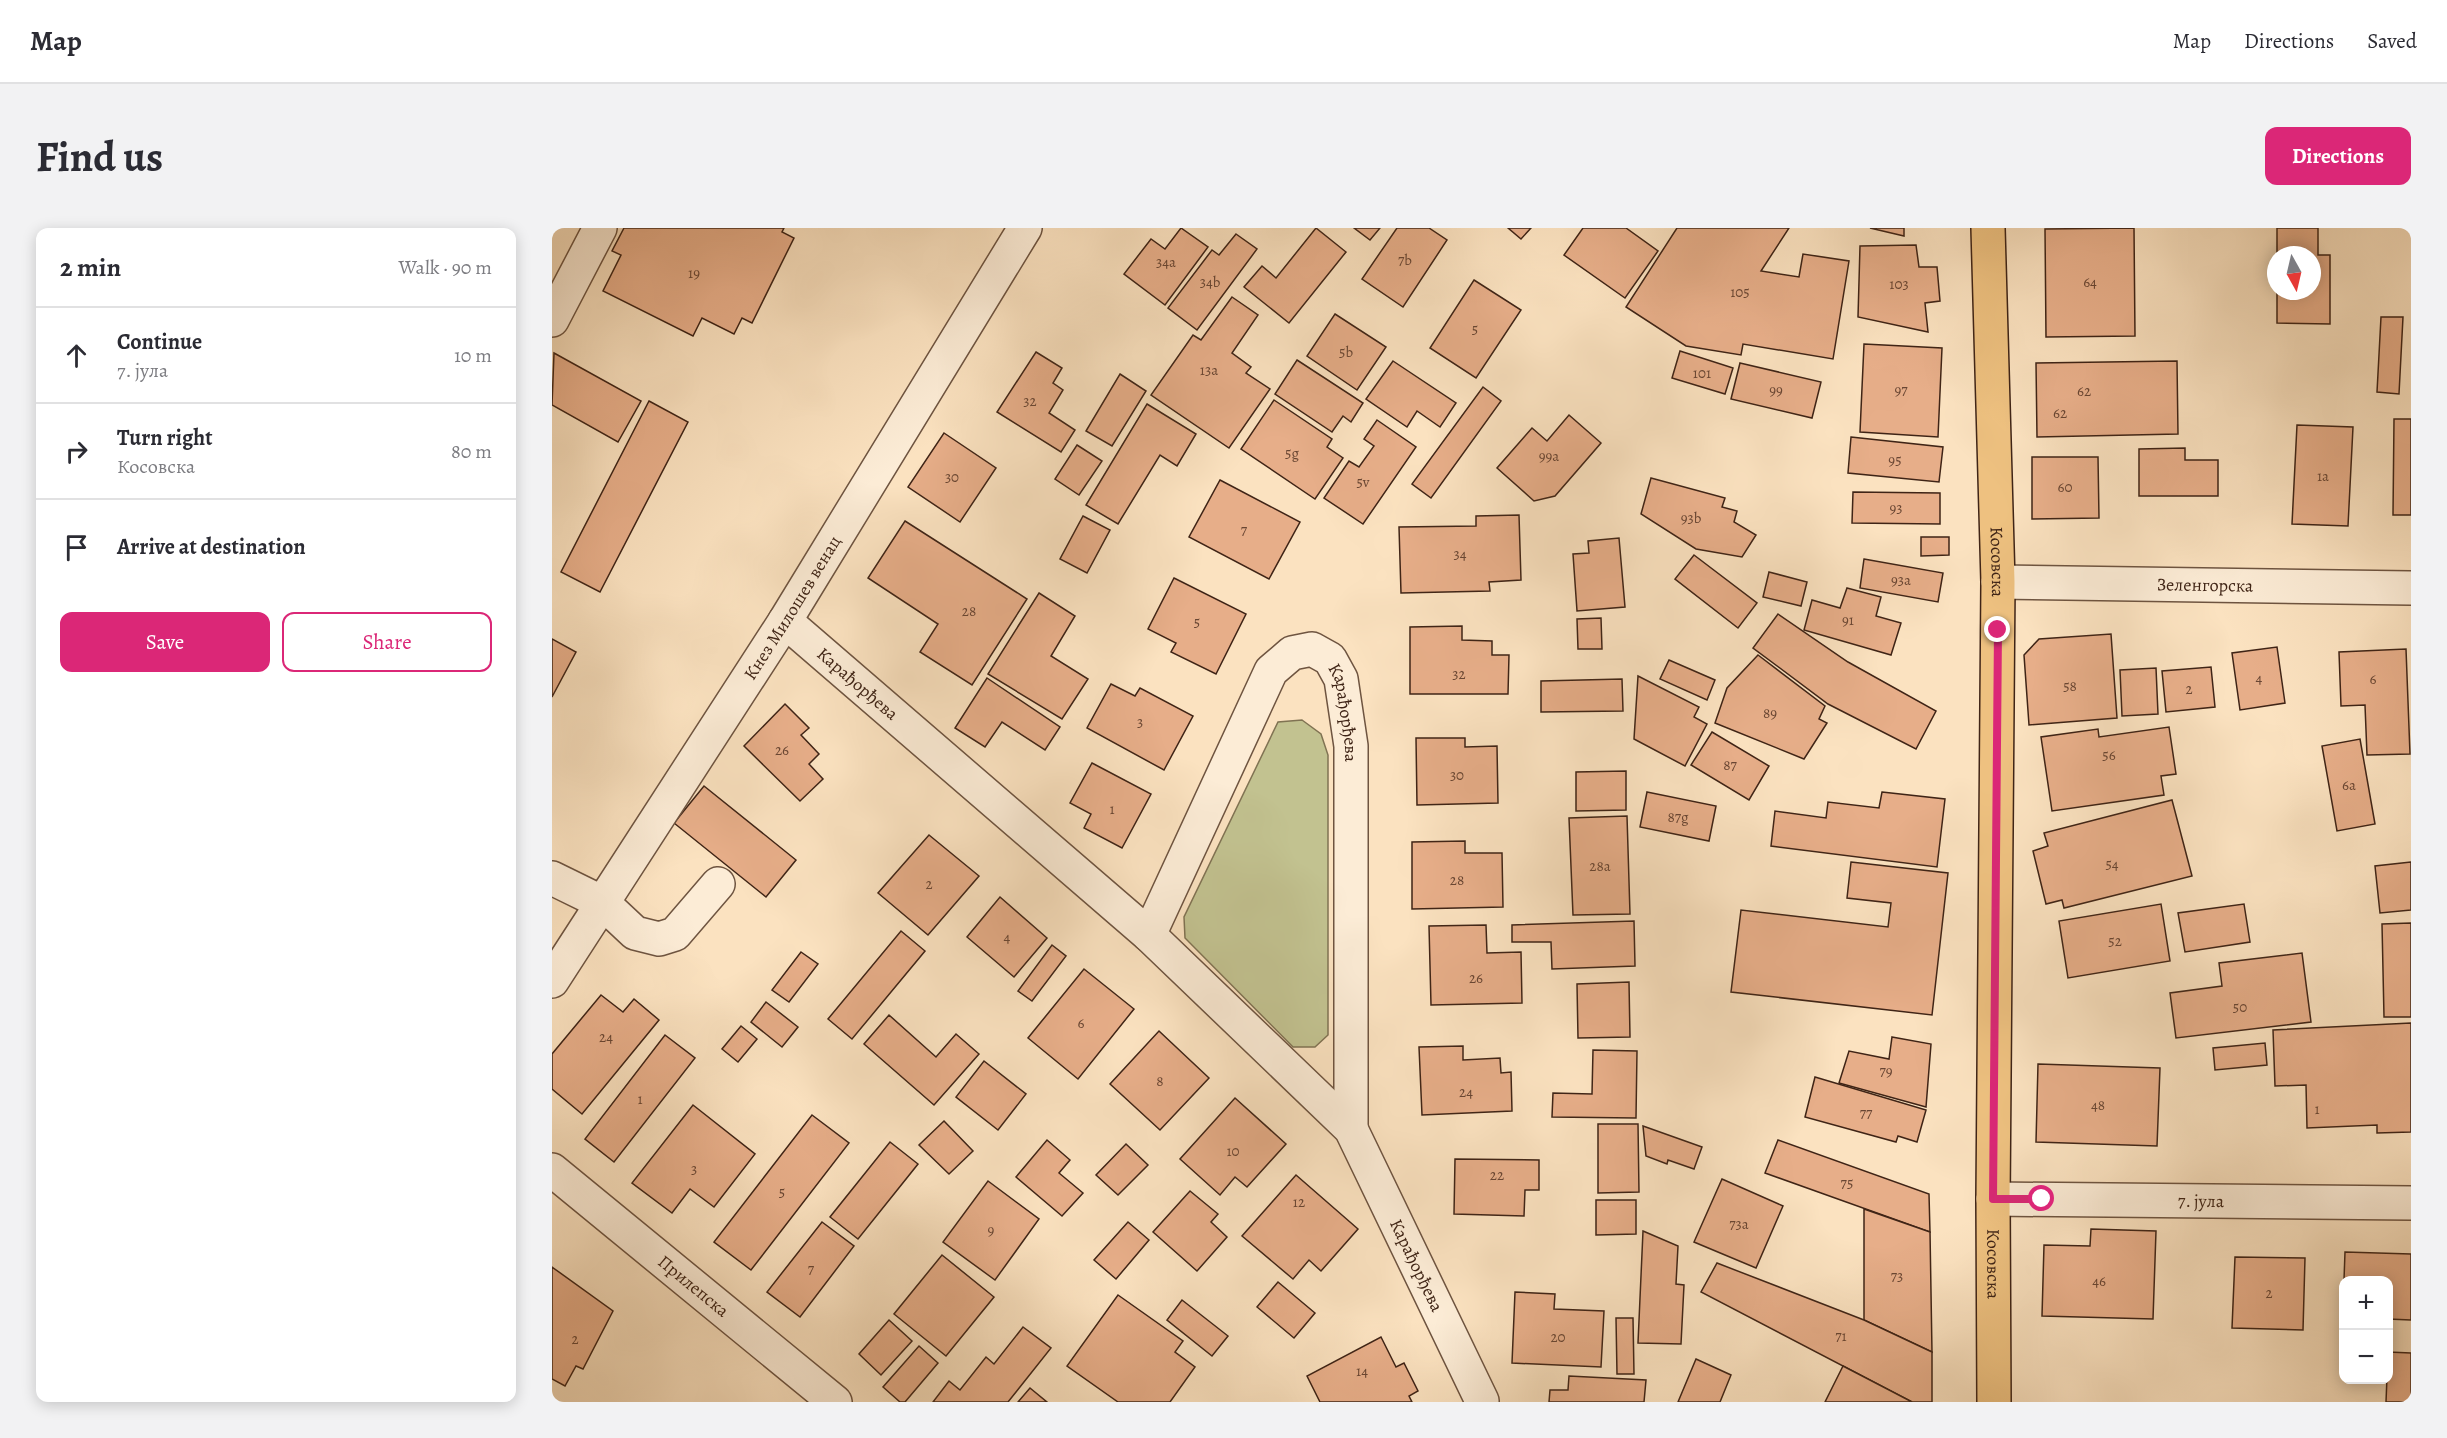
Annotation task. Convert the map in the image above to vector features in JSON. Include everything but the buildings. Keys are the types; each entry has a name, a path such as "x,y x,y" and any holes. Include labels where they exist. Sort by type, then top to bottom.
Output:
{"main road":[{"name":"Косовска","path":"1988,228 1998,582 1993,1199 1994,1402"}],"street":[{"path":"552,320 600,228"},
{"name":"Кнез Милошев венац","path":"552,981 785,621 1024,228"},
{"name":"Зеленгорска","path":"1998,582 2411,588"},
{"name":"Карађорђева","path":"785,621 1149,935 1351,1129 1482,1401"},
{"name":"Карађорђева","path":"1149,935 1271,671 1292,652 1312,649 1330,659 1341,679 1351,746 1351,1129"},
{"path":"552,878 603,903 635,933 659,939 675,934 718,884"},
{"name":"Прилепска","path":"552,1170 835,1402"},
{"name":"7. јула","path":"1993,1199 2411,1203"}],"green space":[{"path":"1302,720 1321,734 1328,755 1328,1035 1315,1047 1293,1047 1185,938 1184,917 1278,722"}],"route":[{"path":"1998,630 1993,1199 2042,1199"}]}
